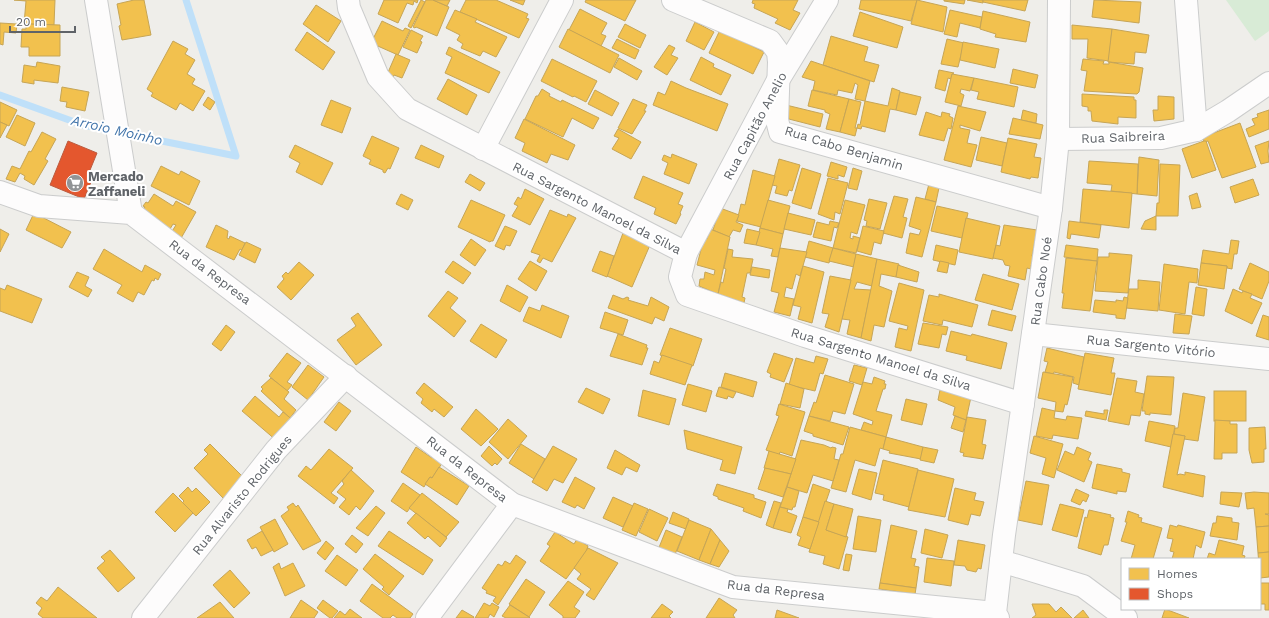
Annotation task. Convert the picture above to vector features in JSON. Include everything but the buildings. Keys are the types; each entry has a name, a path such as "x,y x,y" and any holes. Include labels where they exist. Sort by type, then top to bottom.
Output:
{"street":[{"path":"0,192 39,206 131,213 96,0"},
{"name":"Rua Sargento Manoel da Silva","path":"348,0 349,8 378,77 407,109 686,253 680,277 687,295 805,336 1023,404"},
{"path":"483,149 562,0"},
{"name":"Rua Cabo Benjamin","path":"673,0 770,41 778,52 777,120 780,132 1051,208"},
{"name":"Rua Capitão Anelio","path":"686,253 777,82 827,0"},
{"name":"Rua Cabo Noé","path":"997,616 1001,561 1051,208 1058,139 1059,0"},
{"path":"1186,0 1196,130"},
{"name":"Rua Saibreira","path":"1058,139 1161,138 1196,130 1228,111 1269,83"},
{"name":"Rua da Represa","path":"131,213 512,504 733,587 997,616"},
{"name":"Rua Sargento Vitório","path":"1033,334 1269,359"},
{"name":"Rua Alvaristo Rodrigues","path":"143,618 276,450 346,376"},
{"path":"427,618 512,504"},
{"path":"1001,561 1083,586 1126,618"}],"green space":[{"path":"1226,0 1269,0 1269,31 1255,41"}],"waterway":[{"name":"Arroio Moinho","path":"0,95 83,125 236,156 186,0"}],"place":[{"name":"Mercado Zaffaneli","path":"75,183"}]}
